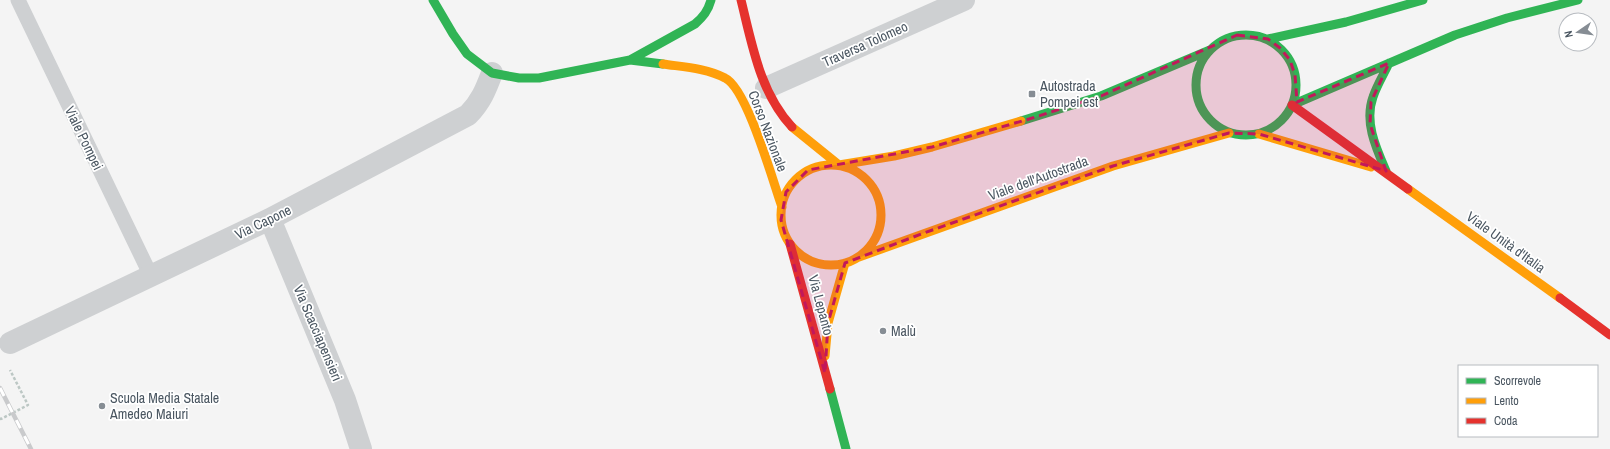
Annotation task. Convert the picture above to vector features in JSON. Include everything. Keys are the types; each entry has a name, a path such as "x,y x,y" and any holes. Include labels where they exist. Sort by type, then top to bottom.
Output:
{"main road":[{"path":"433,0 452,34 467,54 492,73 520,78 540,78 630,60 695,24 704,16 709,8 711,0"},
{"name":"Corso Nazionale","path":"741,0 766,88 776,109 790,126 839,164"},
{"path":"1268,40 1344,24 1423,0"},
{"path":"1292,104 1438,42 1488,24 1578,0"},
{"path":"839,164 853,169 866,177 875,190 881,204 882,219 878,234 870,247 859,257 845,263 829,265 815,262 801,255 790,244 784,233 781,220 782,207 786,192 802,174 808,170 823,165 894,156 932,147 1029,119 1101,96 1210,50 1223,40 1237,35 1253,35 1268,40 1280,48 1290,60 1295,74 1296,90 1292,104 1285,118 1272,128 1259,134 1244,136 1229,133 1216,126 1205,115 1199,104 1196,91 1196,78 1201,63 1210,50"},
{"name":"Corso Nazionale","path":"630,60 703,70 726,78 735,86 753,122 782,207"},
{"path":"1386,171 1375,146 1370,124 1371,102 1389,63"},
{"name":"Viale Unità d'Italia","path":"1292,104 1610,335"},
{"name":"Viale dell'Autostrada","path":"859,257 1113,166 1229,133"},
{"name":"Viale Unità d'Italia","path":"1259,134 1386,171"},
{"name":"Via Lepanto","path":"790,244 846,449"},
{"name":"Via Lepanto","path":"824,373 828,323 845,263"}],"street":[{"name":"Traversa Tolomeo","path":"766,88 964,0"},
{"name":"Via Capone","path":"9,354 151,276 270,219 468,115 478,105 485,93 492,73"},
{"name":"Via Scacciapensieri","path":"270,219 346,400 361,449"}],"lane":[{"name":"Viale Pompei","path":"18,0 151,276"}],"path":[{"path":"0,418 28,405 9,354"}],"highlighted area":[{"path":"1237,35 1268,39 1280,48 1290,60 1295,75 1297,102 1389,63 1371,102 1370,124 1386,171 1259,134 1229,133 1113,166 924,233 845,263 828,323 825,373 781,220 786,192 808,170 932,147 1029,119 1101,96"}],"railway":[{"path":"0,388 31,449"}],"traffic: fast":[{"path":"433,0 467,54 492,73 519,78 539,78 630,60 663,64"},
{"path":"630,60 695,24 705,14 711,0"},
{"path":"1268,39 1346,22 1423,0"},
{"path":"1292,105 1455,35 1507,18 1578,0"},
{"path":"1246,35 1256,36 1274,43 1288,57 1295,75 1296,85 1295,95 1288,113 1274,127 1256,134 1246,135 1236,134 1218,127 1204,113 1197,95 1196,85 1197,75 1204,57 1218,43 1236,36 1246,35"},
{"path":"1021,121 1101,96 1210,50"},
{"path":"1386,171 1372,135 1370,116 1373,97 1389,63"},
{"path":"830,389 846,449"}],"traffic: slow":[{"path":"663,64 694,68 710,72 725,78 733,85 742,99 750,117 766,158 782,207"},
{"path":"839,165 894,156 932,147 1021,121"},
{"path":"792,127 839,165"},
{"path":"859,257 1113,166 1229,133"},
{"path":"1259,134 1371,167"},
{"path":"831,165 841,166 859,173 873,187 880,205 881,215 880,225 873,243 859,257 841,264 831,265 821,264 803,257 789,243 782,225 781,215 782,205 789,187 803,173 821,166 831,165"},
{"path":"1408,189 1560,298"},
{"path":"825,356 828,323 845,263"}],"traffic: jam":[{"path":"741,0 754,51 765,83 781,114 792,127"},
{"path":"1292,105 1408,189"},
{"path":"790,244 830,389"},
{"path":"1560,298 1610,335"}],"place":[{"name":"Autostrada Pompei est","path":"1032,94"},
{"name":"Malù","path":"883,331"},
{"name":"Scuola Media Statale Amedeo Maiuri","path":"102,406"}]}
